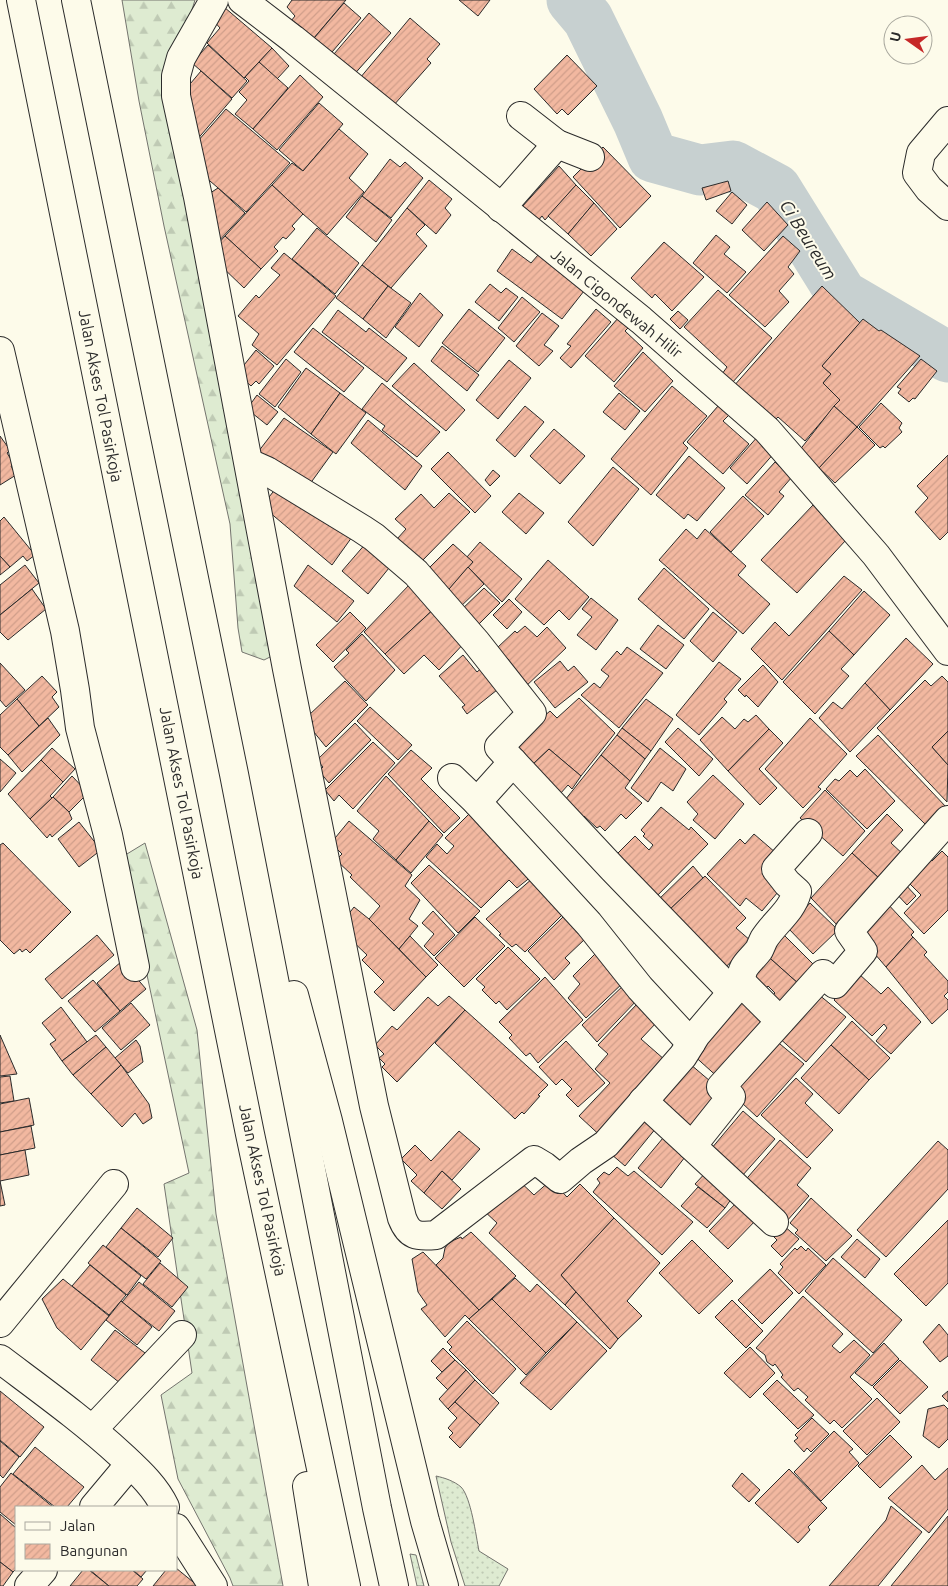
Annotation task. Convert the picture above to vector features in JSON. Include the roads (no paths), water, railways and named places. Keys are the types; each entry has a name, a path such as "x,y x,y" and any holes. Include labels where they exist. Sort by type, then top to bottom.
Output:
{"main road":[{"name":"Jalan Akses Tol Pasirkoja","path":"21,0 250,1134 346,1586"},
{"path":"76,0 234,774 377,1508 394,1586"},
{"path":"214,0 181,58 176,76 176,96 198,197 286,669 374,1106 406,1228 415,1235 436,1235 534,1160 560,1179 581,1161 606,1144 683,1056 696,1035 736,987 746,964 760,949 764,940 794,901 796,892 776,869 808,833"},
{"name":"Jalan Cigondewah Hilir","path":"242,0 641,320 767,430 876,555 948,651"},
{"path":"521,116 557,144 590,157"},
{"path":"948,121 921,153 917,173 929,189 948,206"},
{"path":"501,208 557,144"},
{"path":"0,352 65,631 80,728 108,835 135,967"},
{"path":"249,463 267,471 362,529 416,573 476,642 532,713 499,747 612,869 736,987 780,1022"},
{"path":"477,802 513,762"},
{"path":"234,774 328,1121 425,1521 444,1586"},
{"path":"452,778 477,802 589,924 640,988 690,1043"},
{"path":"692,1146 731,1097 721,1087 822,974 834,984 863,951 849,931 948,820"},
{"path":"643,1101 774,1222"},
{"path":"250,1134 324,1586"},
{"path":"0,1323 114,1184"},
{"path":"93,1429 182,1336"},
{"path":"0,1359 93,1429 142,1475 160,1497 164,1506"},
{"path":"95,1506 130,1464"},
{"path":"178,1531 213,1586"},
{"path":"29,1586 42,1571"}],"waterway":[{"name":"Ci Beureum","path":"572,0 588,19 638,121 653,157 700,170 733,166 776,189 842,295 948,357"}]}
